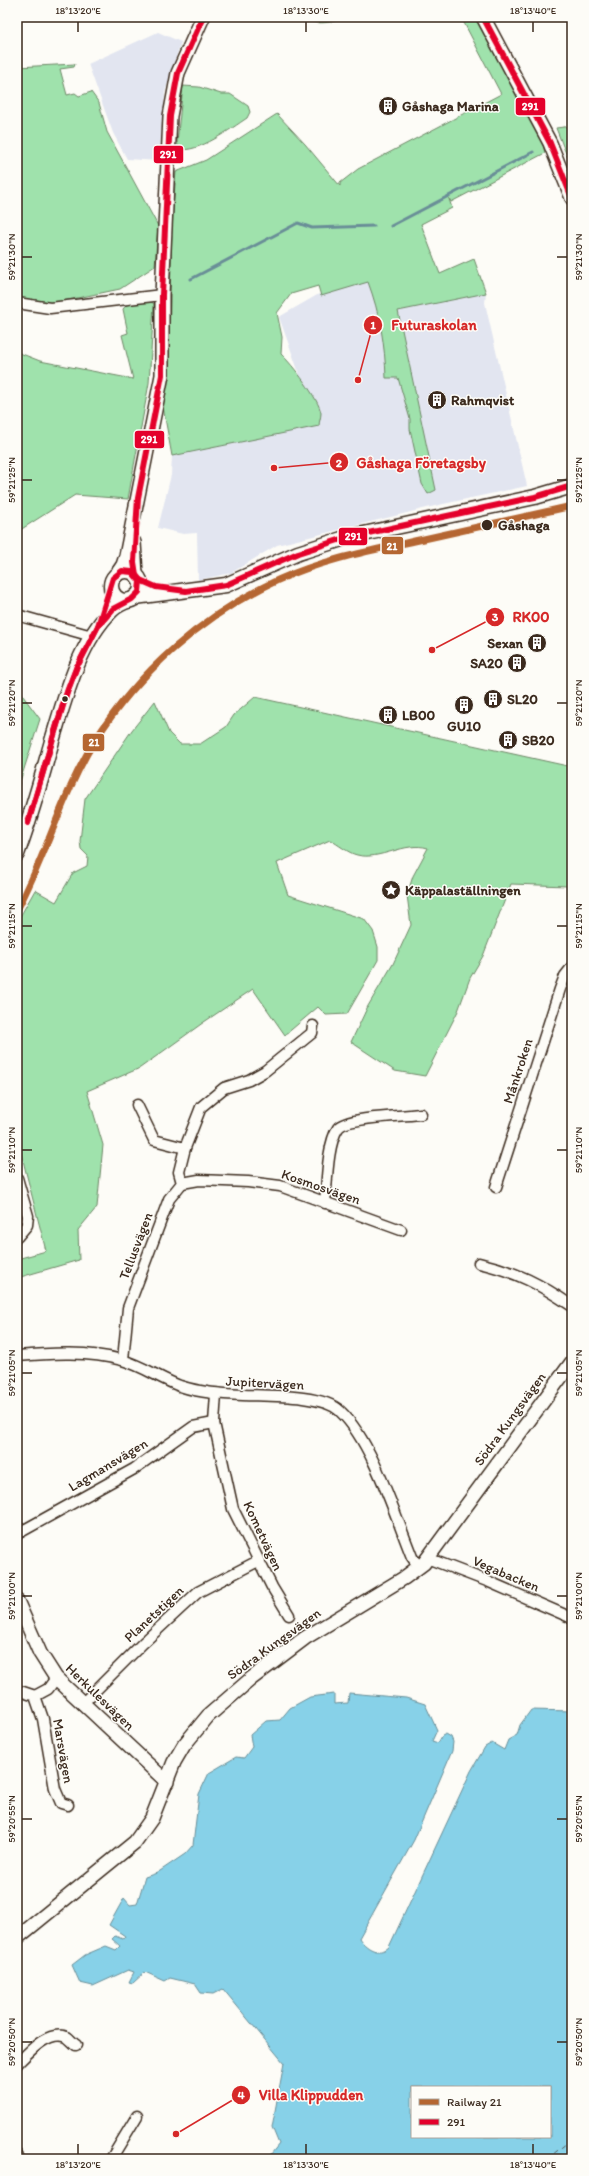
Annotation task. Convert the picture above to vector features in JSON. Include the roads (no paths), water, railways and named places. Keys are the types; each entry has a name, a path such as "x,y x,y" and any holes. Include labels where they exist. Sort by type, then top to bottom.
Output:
{"main road":[{"path":"113,582 118,598 133,599 226,585 298,553 345,538 535,497 572,486"},
{"path":"17,854 26,830 68,689 95,632 113,582 126,571 156,587 186,592"},
{"path":"95,632 112,610 133,599 141,589 138,578"}],"street":[{"path":"113,582 124,561 162,375 162,295 170,116 178,73 203,17"},
{"path":"483,17 550,143 572,198"},
{"path":"17,304 50,308 162,295"},
{"path":"138,498 134,541 138,578"},
{"path":"17,615 95,632"},
{"name":"Månkroken","path":"496,1187 560,989 565,976 572,967"},
{"path":"182,1183 179,1172 185,1148 201,1107 212,1096 224,1088 249,1080 265,1071 312,1033 312,1026"},
{"path":"137,1106 154,1140 185,1148"},
{"path":"325,1203 333,1140 339,1127 350,1122 421,1114"},
{"path":"17,1178 28,1216 27,1225 17,1237"},
{"name":"Kosmosvägen","path":"182,1183 206,1181 248,1182 280,1186 401,1230"},
{"name":"Tellusvägen","path":"122,1360 128,1308 169,1199 177,1187 182,1183"},
{"path":"479,1264 509,1270 525,1277 572,1306"},
{"name":"Jupitervägen","path":"17,1356 52,1353 94,1355 122,1360 181,1386 216,1394 298,1397 317,1400 339,1409 355,1428 367,1450 412,1557 423,1562"},
{"name":"Södra Kungsvägen","path":"17,1938 135,1842 152,1818 184,1745 208,1716 305,1638 404,1578 423,1562 572,1362"},
{"name":"Kometvägen","path":"216,1394 214,1423 233,1510 258,1561 289,1615"},
{"name":"Lagmansvägen","path":"17,1534 134,1469 193,1427 214,1423"},
{"name":"Planetstigen","path":"82,1704 143,1643 198,1592 258,1561"},
{"name":"Vegabacken","path":"423,1562 487,1581 572,1618"},
{"name":"Herkulesvägen","path":"17,1601 40,1653 56,1678 167,1782"},
{"path":"17,1690 35,1696 48,1689 56,1678"},
{"name":"Marsvägen","path":"35,1696 43,1719 55,1789 60,1803 68,1805"},
{"path":"17,2064 31,2050 49,2037 67,2037 76,2045"},
{"path":"111,2159 137,2116"},
{"path":"17,2155 19,2159"}],"water":[{"path":"349,1693 406,1698 425,1704 437,1730 432,1741 438,1743 442,1736 446,1734 451,1737 453,1742 452,1751 414,1840 359,1938 365,1945 376,1951 385,1950 389,1947 471,1771 485,1747 492,1743 504,1750 508,1740 517,1735 520,1725 531,1710 572,1711 572,2159 267,2159 279,2144 272,2127 284,2063 223,1989 213,1994 201,1993 195,1984 170,1978 165,1981 145,1972 133,1983 129,1982 134,1972 128,1970 93,1986 80,1983 72,1965 85,1955 106,1946 116,1950 120,1946 112,1939 115,1936 123,1939 125,1936 109,1925 124,1898 130,1905 137,1904 145,1877 157,1873 185,1854 193,1845 199,1794 209,1773 236,1757 244,1758 252,1747 250,1735 266,1721 280,1720 290,1708 310,1697 334,1694 334,1704 348,1703"}],"waterway":[{"path":"391,226 533,152"},
{"path":"191,279 298,223 312,228 374,226"}],"rail line":[{"name":"21","path":"17,910 37,868 63,804 94,742 111,716 131,692 152,669 198,628 250,594 278,580 313,566 368,551 572,506"}],"place":[{"name":"Gåshaga Marina","path":"388,106"},
{"name":"Futuraskolan","path":"358,380"},
{"name":"Rahmqvist","path":"437,400"},
{"name":"Gåshaga Företagsby","path":"274,468"},
{"name":"Gåshaga","path":"487,525"},
{"name":"Sexan","path":"537,643"},
{"name":"RK00","path":"432,650"},
{"name":"SA20","path":"517,663"},
{"name":"SL20","path":"493,699"},
{"name":"GU10","path":"464,705"},
{"name":"LB00","path":"388,715"},
{"name":"SB20","path":"508,740"},
{"name":"Käppalaställningen","path":"391,890"},
{"name":"Villa Klippudden","path":"176,2134"}]}
